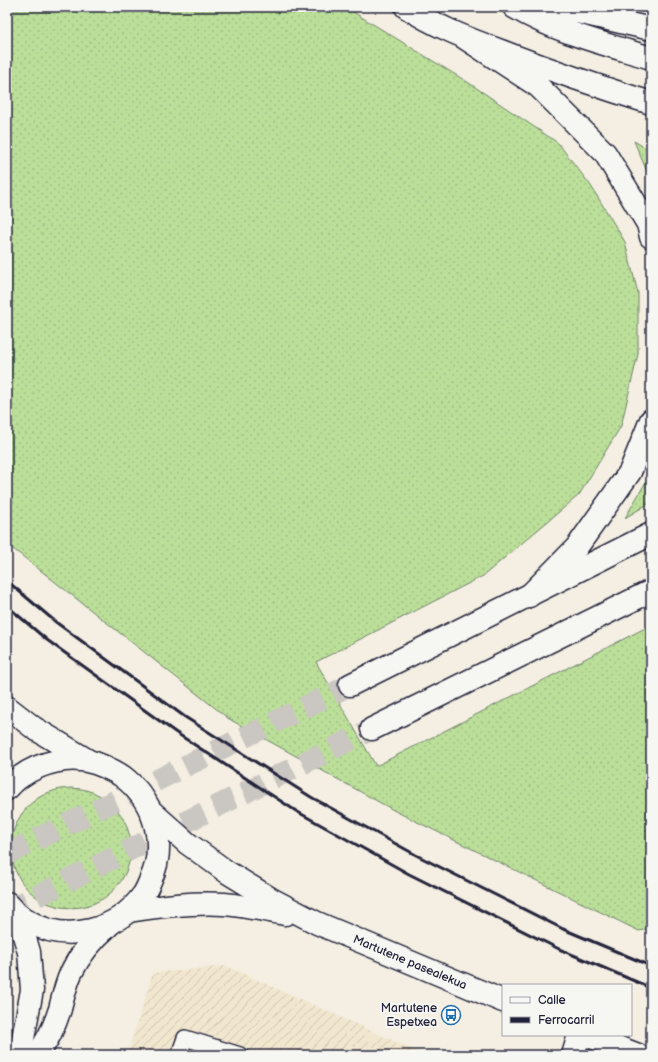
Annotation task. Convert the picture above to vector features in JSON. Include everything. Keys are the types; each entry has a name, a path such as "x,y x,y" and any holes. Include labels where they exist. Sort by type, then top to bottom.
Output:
{"main road":[{"path":"406,7 418,15 462,36 557,73 651,103"},
{"path":"514,7 532,18 562,30 651,58"},
{"path":"556,7 651,29"},
{"path":"462,36 538,86 605,153 648,224 651,237"},
{"path":"529,596 577,547 630,472 651,420"},
{"path":"350,685 651,534"},
{"path":"372,729 651,591"},
{"name":"Martutene pasealekua","path":"7,707 39,731 90,762"},
{"name":"Martutene pasealekua","path":"7,789 19,777 41,765 65,760 90,762 109,768 126,779 140,793 151,811 157,832 158,853 153,874 144,894 129,911 111,923 88,932 63,932 39,927 13,909"},
{"name":"Martutene pasealekua","path":"151,811 187,843 227,872 271,899 317,923 502,1001"},
{"name":"Martutene pasealekua","path":"129,911 180,904 225,904 287,914 317,923"},
{"path":"13,909 29,952 32,990 20,1055"},
{"path":"37,1055 44,1046 53,1028 70,974 81,955 94,938 111,923"},
{"path":"573,1055 579,1036"},
{"path":"589,1036 638,1055"}],"lane":[{"path":"179,1055 185,1038 240,1055"}],"shaded area":[{"path":"226,966 425,1055 127,1055 153,973"}],"green space":[{"path":"7,7 345,7 469,83 558,143 591,186 625,242 638,293 638,354 621,426 579,495 483,576 316,662 376,766 651,625 651,928 639,931 397,812 229,719 7,544"},
{"path":"634,141 651,151 651,181"},
{"path":"651,473 651,502 625,518"},
{"path":"71,788 83,789 94,793 104,798 113,806 121,815 126,825 130,836 130,860 126,871 121,881 113,890 104,898 94,903 83,907 71,908 59,907 48,903 38,898 29,890 21,881 16,871 12,860 11,848 12,836 16,825 21,815 29,806 38,798 48,793 59,789"}],"tunnel":[{"path":"7,854 350,685"},
{"path":"7,911 372,729"}],"railway":[{"path":"7,581 57,623 185,717 311,797 416,855 563,929 651,966"},
{"path":"7,606 47,640 175,732 296,811 409,874 559,949 651,988"}],"place":[{"name":"Martutene Espetxea","path":"451,1015"}]}
